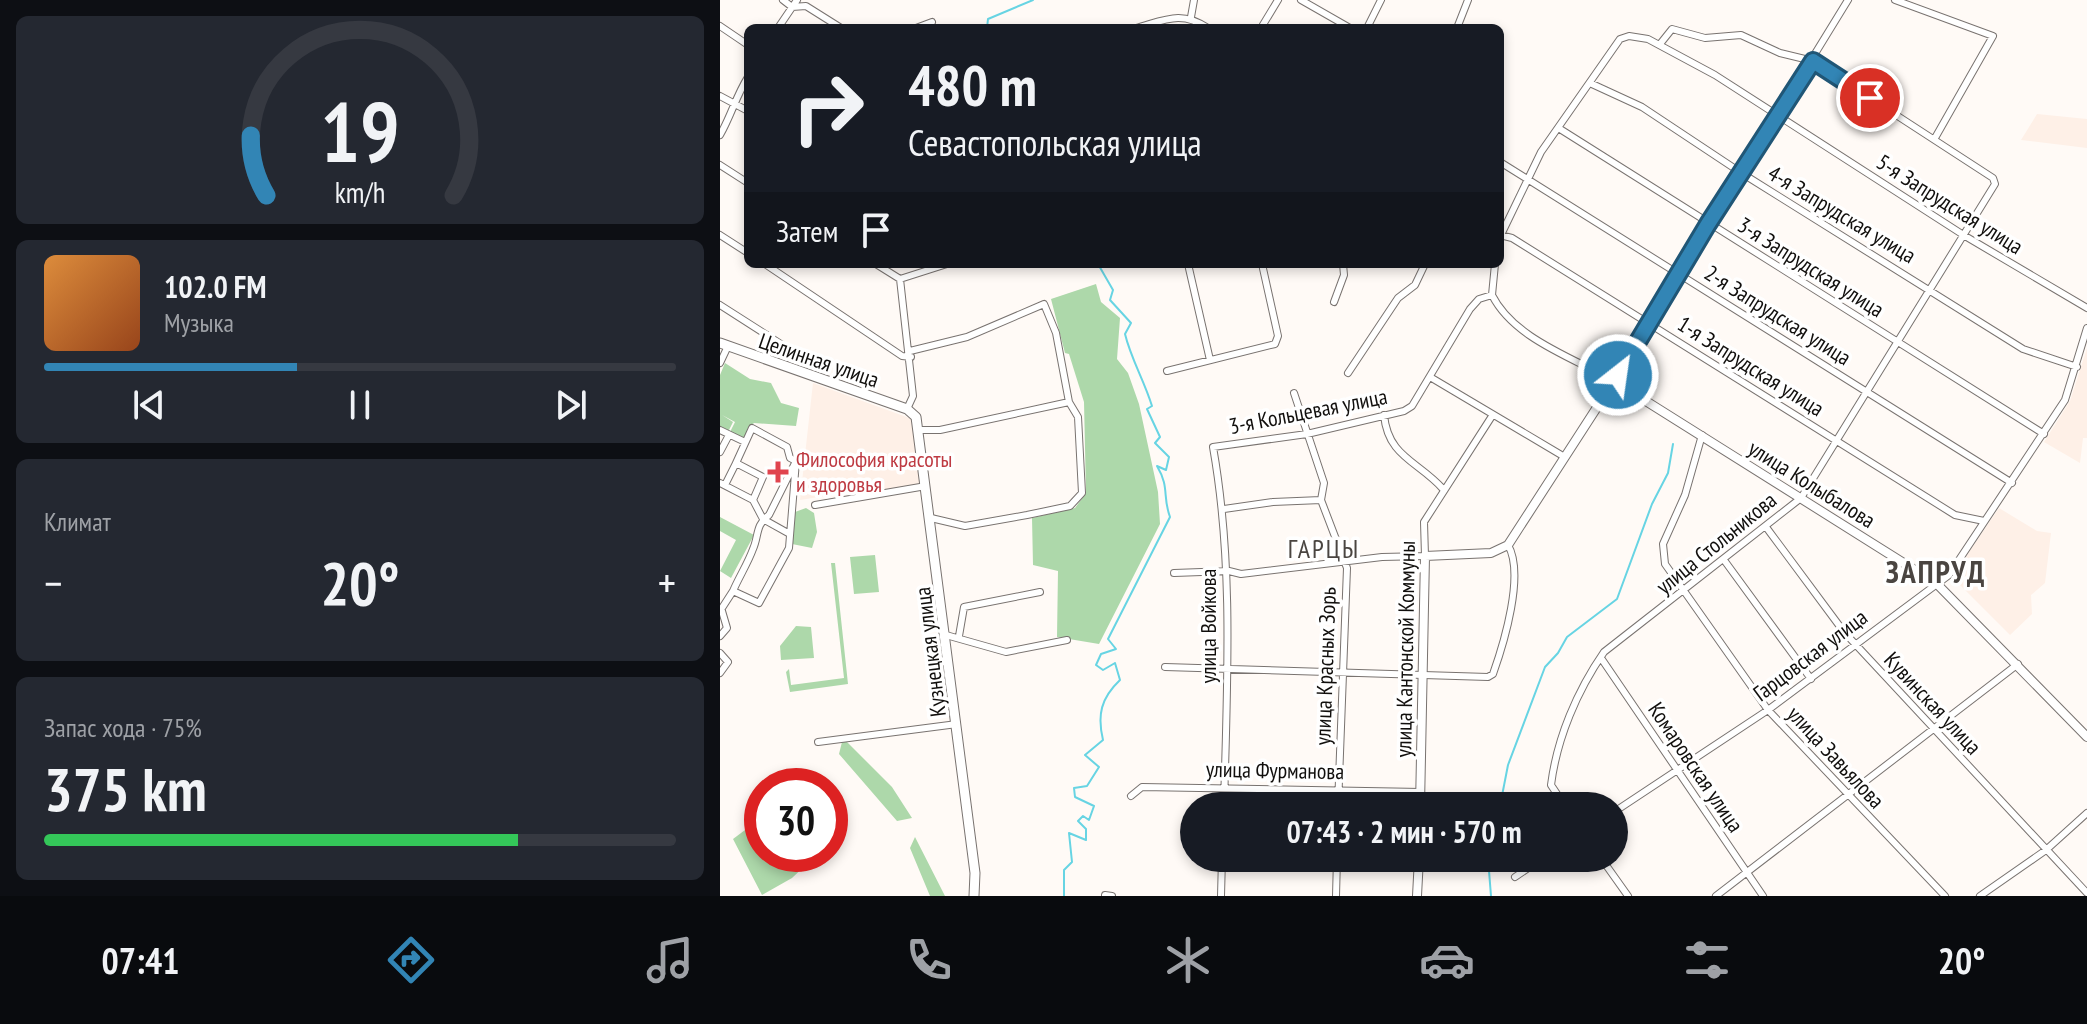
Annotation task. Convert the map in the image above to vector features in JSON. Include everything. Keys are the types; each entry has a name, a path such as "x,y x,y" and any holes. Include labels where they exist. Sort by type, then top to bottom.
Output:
{"main road":[{"name":"Целинная улица","path":"724,345 907,409"},
{"name":"Кузнецкая улица","path":"907,409 916,417 920,430 975,873 974,896"}],"street":[{"path":"783,0 792,7 806,6 835,24"},
{"path":"781,24 797,0"},
{"path":"1191,17 1194,0"},
{"path":"1263,24 1278,0"},
{"path":"1301,0 1343,24"},
{"path":"1369,24 1381,0"},
{"path":"1459,24 1468,0"},
{"path":"1174,573 1229,571 1241,574 1345,561 1491,553 1508,545 1614,381 1848,0"},
{"path":"1660,44 1672,29 1705,38 1741,35 1780,53 1813,61 1935,138 1993,36 1895,0"},
{"path":"1151,24 1176,17 1191,17 1202,24"},
{"path":"927,24 932,22"},
{"path":"720,26 744,42"},
{"name":"5-я Запрудская улица","path":"1592,84 1620,39 1629,36 1660,44 1715,75 1965,236 2087,308"},
{"path":"720,135 730,118 732,103 744,84"},
{"path":"1504,227 1525,179 1592,84"},
{"name":"4-я Запрудская улица","path":"1592,84 1642,107 1743,174 2023,349 2077,367"},
{"path":"720,96 744,109"},
{"name":"3-я Запрудская улица","path":"1560,129 2044,434"},
{"name":"улица Стольникова","path":"1556,792 1551,785 1554,758 1591,668 1683,593 1698,577 1801,498 1994,187 1993,178 1935,138"},
{"path":"720,165 744,180"},
{"name":"2-я Запрудская улица","path":"1504,165 2012,483"},
{"path":"720,235 744,250"},
{"name":"1-я Запрудская улица","path":"1504,237 1512,238 1955,515 1984,521"},
{"path":"771,268 902,356 967,337 1044,304 1056,333 1069,402 1078,417 1082,493 1070,506 965,526 931,518"},
{"path":"882,268 900,279 911,354 913,396 907,409"},
{"path":"900,279 934,268"},
{"path":"1189,268 1210,360"},
{"path":"1167,371 1275,344 1278,336 1263,268"},
{"path":"1334,302 1343,281 1343,268"},
{"path":"1348,373 1398,298 1415,285 1423,268"},
{"path":"1492,295 1495,268"},
{"name":"3-я Кольцевая улица","path":"1213,447 1307,434 1412,406 1470,309 1479,299 1492,295"},
{"name":"улица Колыбалова","path":"1492,295 1498,306 1527,332 1702,435 1937,584 2087,737"},
{"path":"720,305 784,346"},
{"name":"Гарцовская улица","path":"1628,803 1768,710 1949,575 2065,400 2087,328"},
{"path":"720,363 724,345"},
{"path":"1430,377 1563,456"},
{"name":"улица Красных Зорь","path":"1294,393 1324,483 1321,500 1345,561 1338,789"},
{"path":"920,430 940,430 1069,402"},
{"path":"1384,415 1386,434 1396,451 1432,476 1443,489"},
{"name":"улица Кантонской Коммуны","path":"1421,792 1425,676 1424,522 1492,416"},
{"path":"788,533 763,519 753,500 723,484 752,428 787,447 790,458 796,461"},
{"path":"720,430 745,442"},
{"path":"720,452 729,435"},
{"name":"улица Завьялова","path":"1702,435 1685,495 1661,553 1683,593 1768,710 1945,896"},
{"name":"улица Войкова","path":"1213,447 1224,509 1229,571 1224,792"},
{"path":"720,636 727,628 721,611 755,546 756,531 796,461"},
{"path":"733,591 759,603 789,548 796,461"},
{"path":"736,463 763,477 753,500"},
{"path":"815,505 927,485"},
{"path":"1224,509 1321,500"},
{"name":"Кувинская улица","path":"1766,527 1855,645 2087,893"},
{"path":"1165,667 1488,677 1493,674 1507,634 1514,571 1514,554 1508,545"},
{"path":"1724,560 1811,679"},
{"path":"959,636 964,607 1040,592"},
{"path":"946,635 959,636 1006,652 1067,640"},
{"path":"720,653 728,662 720,673"},
{"name":"Комаровская улица","path":"1601,658 1763,896"},
{"path":"1716,896 2018,664"},
{"path":"818,742 957,724"},
{"name":"улица Фурманова","path":"1131,796 1142,787 1224,785 1421,792"},
{"path":"1980,896 2046,850 2087,813"},
{"path":"1221,896 1222,872"},
{"path":"1336,896 1337,872"},
{"path":"1417,896 1418,872"},
{"path":"1515,877 1522,872"},
{"path":"1611,872 1628,896"},
{"path":"1105,895 1112,896"}],"shaded area":[{"path":"2037,114 2087,119 2087,148 2021,140"},
{"path":"2087,348 2087,438 2083,438 2080,463 2044,442 2070,401"},
{"path":"813,383 912,419 923,484 871,494 870,489 800,500"},
{"path":"1999,508 2037,531 2051,533 2045,583 2031,595 2032,614 2010,635 1952,577"}],"green space":[{"path":"1096,284 1101,302 1120,318 1117,359 1128,373 1139,404 1158,492 1160,524 1099,644 1057,637 1058,571 1033,565 1032,518 1075,508 1086,493 1084,402 1069,354 1065,353 1051,299"},
{"path":"725,363 750,379 771,383 781,403 799,408 796,426 754,423 748,428 744,441 729,434 735,422 722,415 733,422 728,432 720,428 720,375"},
{"path":"806,508 814,513 817,532 812,548 792,544 795,512"},
{"path":"720,517 754,535 731,578 720,571 736,540 720,531"},
{"path":"875,555 879,592 854,594 850,557"},
{"path":"831,563 835,563 848,684 790,692 786,672 789,669 791,685 844,678"},
{"path":"796,626 811,627 814,658 781,660 780,646"},
{"path":"843,738 892,787 912,818 897,821 839,754"},
{"path":"744,831 744,860 733,839"},
{"path":"915,837 945,896 930,896 910,848"},
{"path":"750,872 798,872 792,878 762,895"}],"waterway":[{"path":"987,24 988,19 1033,0"},
{"path":"1064,896 1064,870 1072,862 1069,833 1086,840 1086,829 1078,821 1083,816 1089,820 1094,806 1075,797 1074,788 1087,786 1099,767 1085,755 1103,740 1100,723 1102,707 1108,693 1120,680 1115,663 1103,670 1096,665 1101,654 1116,649 1108,639 1170,517 1157,466 1166,470 1169,457 1155,443 1160,437 1147,409 1152,406 1125,334 1131,323 1110,300 1113,290 1100,268"},
{"path":"1503,792 1508,765 1545,667 1567,637 1617,599 1652,504 1668,473 1673,444"},
{"path":"1489,872 1491,896"}],"place":[{"name":"Философия красоты и здоровья","path":"778,472"}],"district":[{"name":"ГАРЦЫ","path":"1324,549"},
{"name":"ЗАПРУД","path":"1936,573"}],"route":[{"path":"1618,375 1708,224 1813,61 1870,98"}]}
